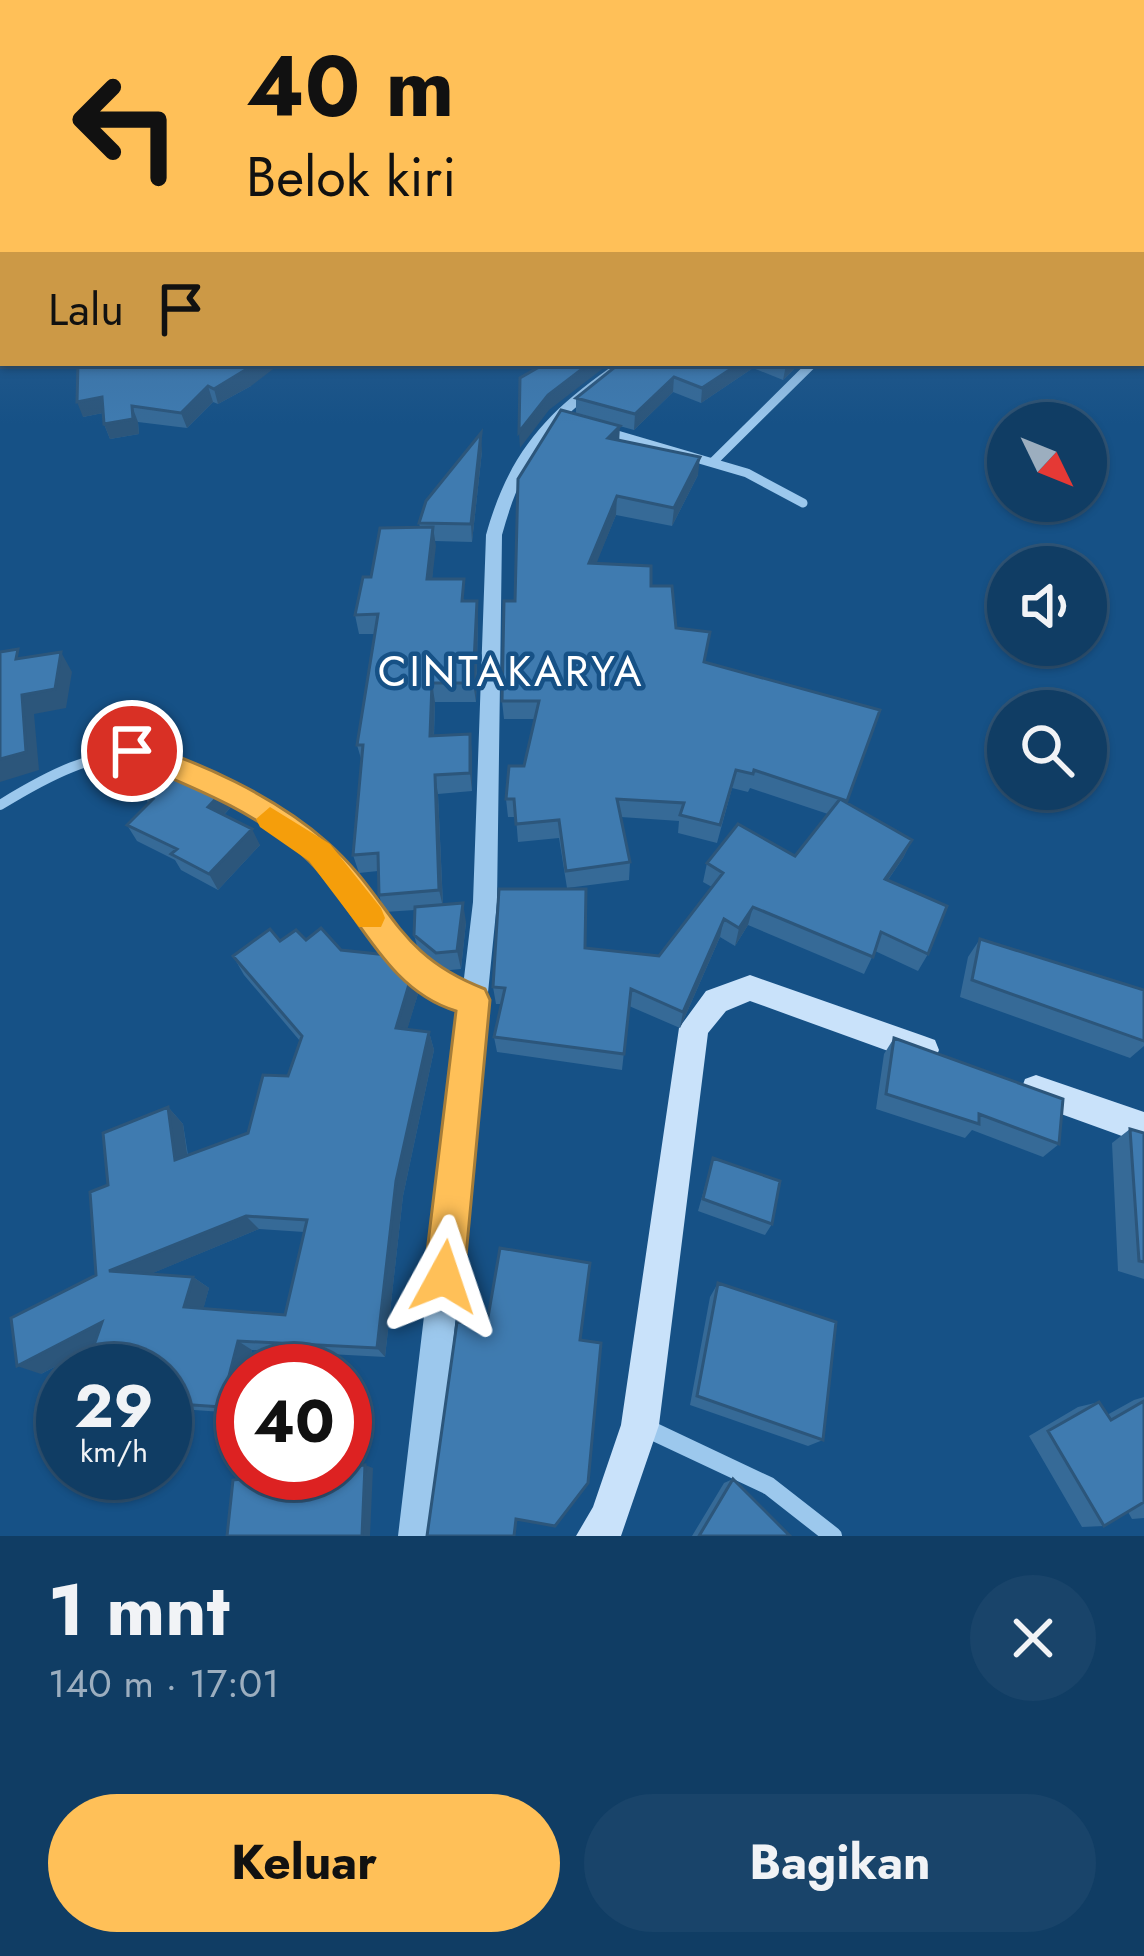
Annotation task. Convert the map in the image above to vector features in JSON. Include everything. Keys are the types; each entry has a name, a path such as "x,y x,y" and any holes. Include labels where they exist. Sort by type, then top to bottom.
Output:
{"main road":[{"path":"596,1536 609,1520 640,1425 694,1028 716,1001 750,988 946,1058"},
{"path":"1012,1082 1144,1129"}],"street":[{"path":"416,1536 485,902 494,535 517,464 554,416 622,366"},
{"path":"712,461 810,366"},
{"path":"554,416 576,423"},
{"path":"598,429 712,461 803,503"},
{"path":"0,806 76,762 107,753 132,751 169,764 287,828 320,853 412,969 451,995 474,1000"},
{"path":"640,1425 765,1481 804,1506 833,1536"}],"building":[{"path":"78,366 252,366 214,389 208,386 181,413 132,406 133,419 104,424 102,397 77,402"},
{"path":"541,366 586,366 548,395 519,432 520,378"},
{"path":"616,366 735,366 702,388 674,377 635,414 576,398"},
{"path":"561,410 620,426 608,438 700,457 674,508 617,496 589,563 651,566 651,586 672,586 676,628 710,632 704,662 880,710 847,801 754,770 753,774 736,770 720,825 680,815 684,803 617,799 630,862 566,871 559,820 516,824 514,799 506,799 509,766 524,766 539,701 502,701 504,601 515,601 518,479"},
{"path":"481,433 471,524 419,523 426,501"},
{"path":"433,527 427,579 464,579 462,601 477,601 473,683 432,683 430,736 470,734 470,773 435,775 439,890 379,895 378,853 353,855 363,745 357,745 378,614 355,615 363,577 371,577 380,528"},
{"path":"18,649 16,659 61,652 55,689 22,695 26,752 0,759 0,652"},
{"path":"148,755 224,790 208,807 252,829 209,874 171,854 177,849 127,825 153,799 143,794 152,785 128,773"},
{"path":"840,799 912,840 885,879 947,906 928,954 881,932 873,957 753,907 739,928 724,919 683,1012 631,989 624,1054 494,1037 505,988 493,987 499,889 586,889 585,948 659,956 723,873 707,863 738,824 795,856"},
{"path":"463,903 457,951 436,953 414,935 415,907"},
{"path":"321,928 341,950 406,957 415,964 396,1028 429,1032 396,1181 377,1348 372,1344 216,1344 216,1407 192,1405 192,1344 94,1344 102,1322 60,1344 36,1344 36,1356 17,1366 11,1318 96,1275 90,1192 108,1185 103,1133 168,1107 175,1160 248,1133 263,1075 288,1076 302,1036 233,956 270,929 280,941 296,930 306,940","holes":["246,1216 307,1220 285,1315 184,1307 193,1277 109,1271"]},
{"path":"980,939 1144,990 1144,1041 972,980"},
{"path":"894,1038 1063,1099 1059,1144 979,1114 979,1124 886,1094"},
{"path":"1130,1129 1144,1133 1144,1262 1139,1261"},
{"path":"713,1158 780,1181 772,1224 703,1199"},
{"path":"500,1248 590,1263 580,1340 601,1343 588,1483 555,1526 516,1519 514,1536 427,1536 457,1322 487,1323"},
{"path":"718,1283 836,1322 823,1440 697,1396"},
{"path":"1144,1401 1144,1502 1104,1526 1048,1431 1099,1402 1111,1420"},
{"path":"733,1479 790,1536 699,1536"},
{"path":"231,1500 364,1500 362,1536 227,1536"}],"slow traffic":[{"path":"270,819 320,853 370,918"}],"district":[{"name":"CINTAKARYA","path":"511,671"}],"route":[{"path":"132,751 208,782 287,828 320,853 412,969 451,995 474,1000 444,1277"}]}
